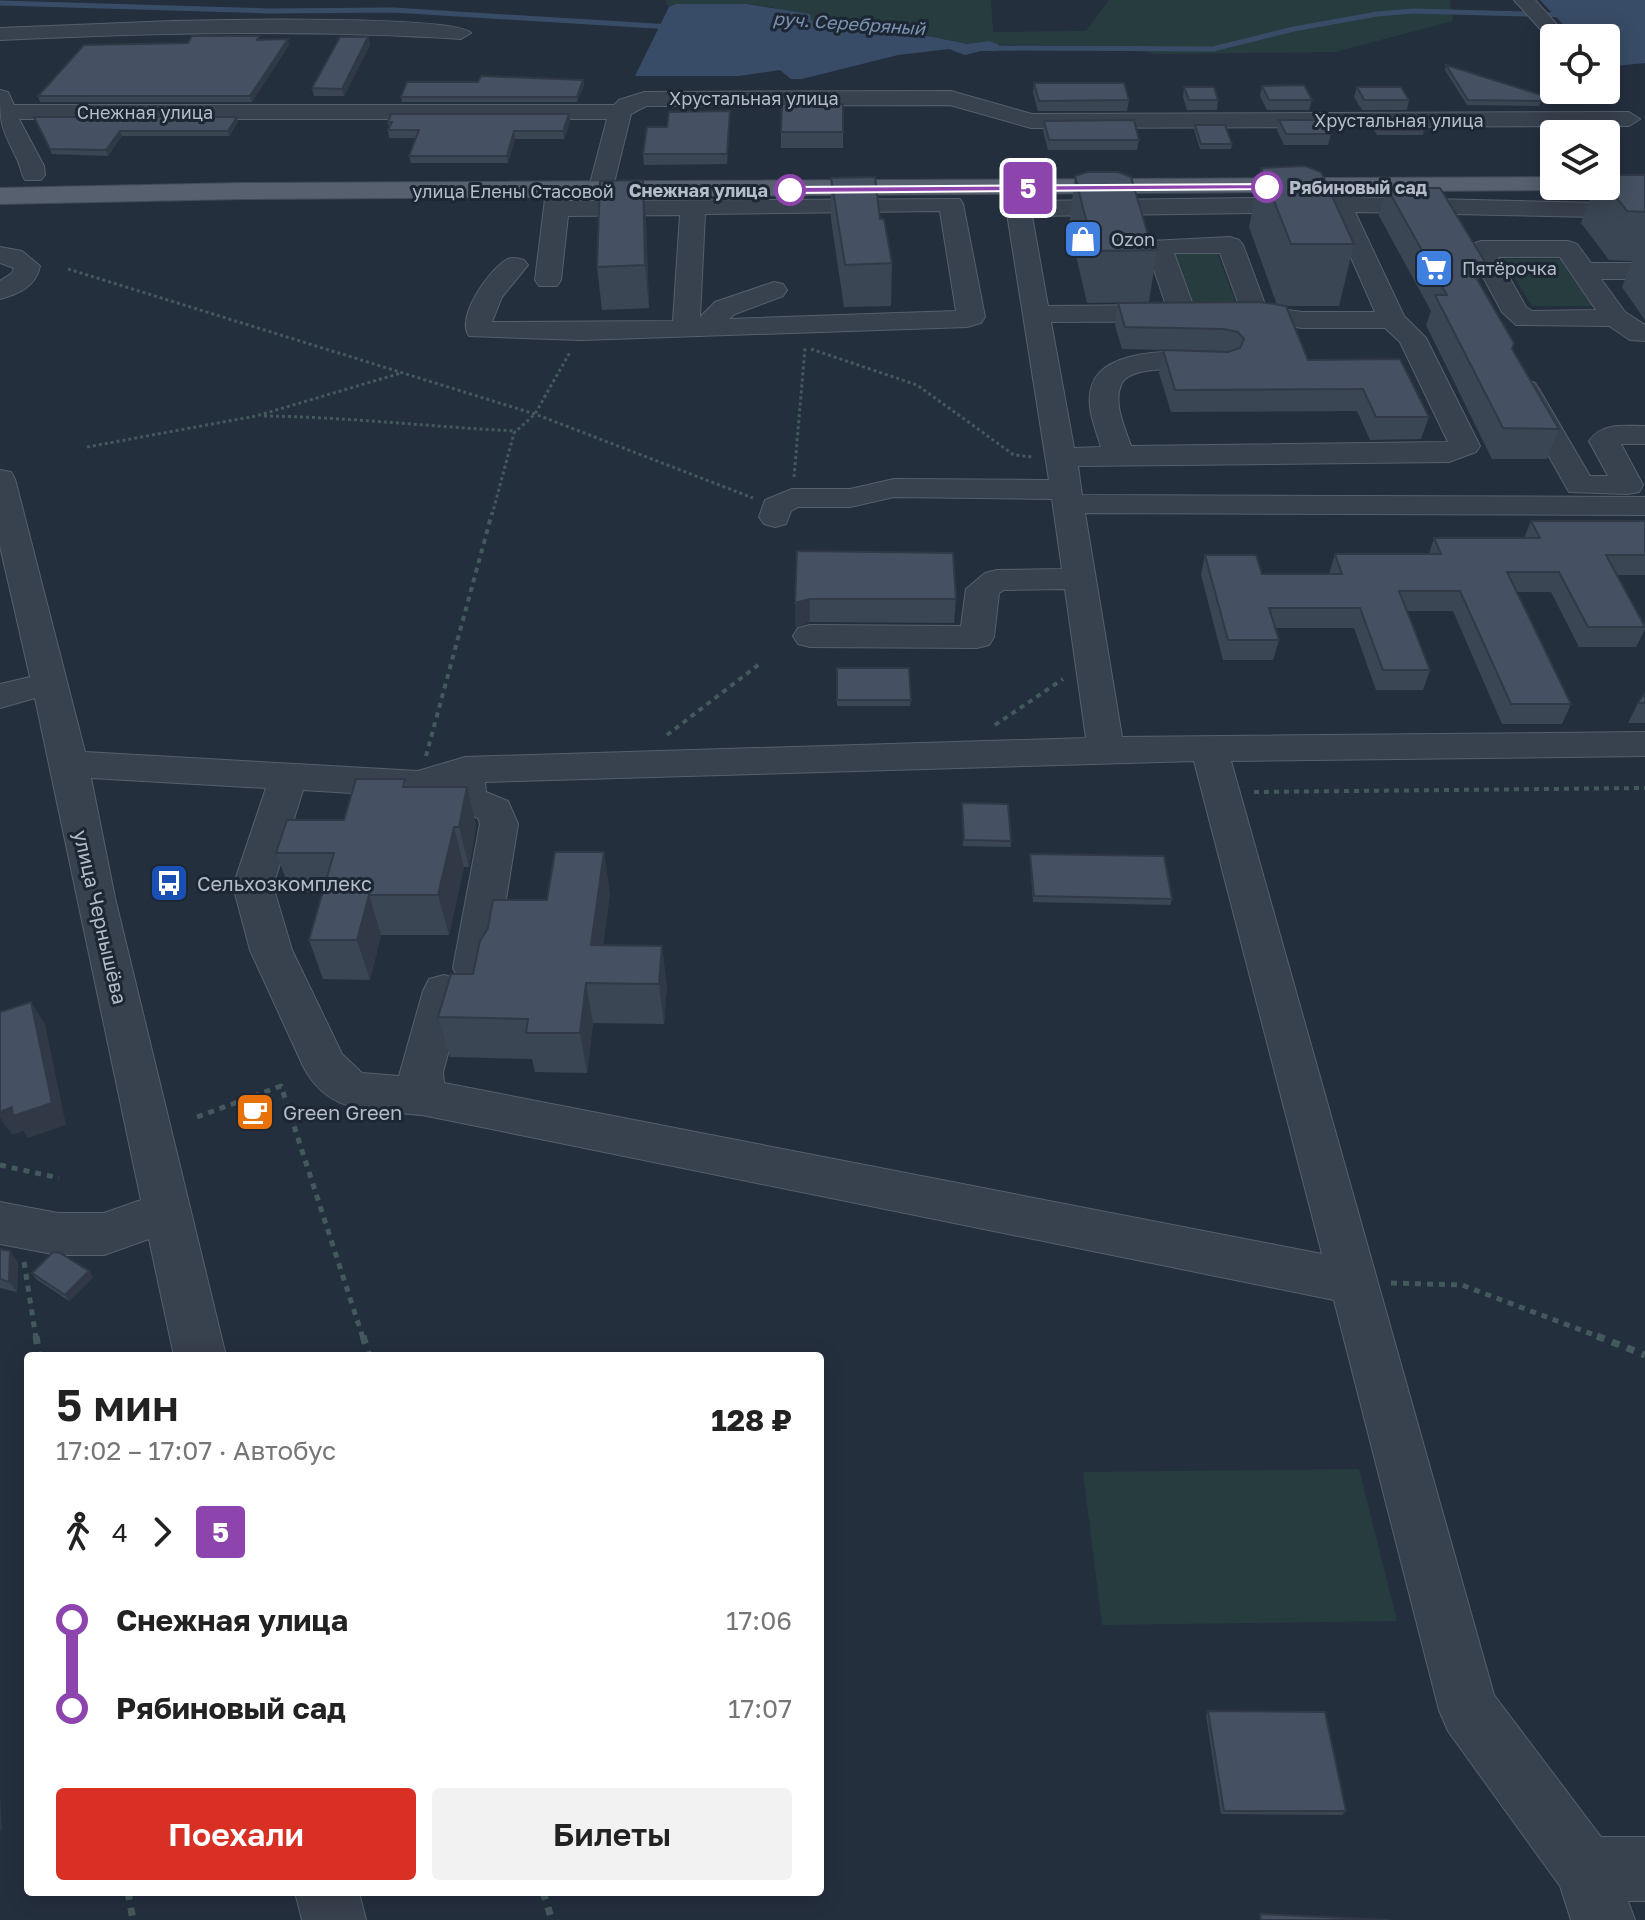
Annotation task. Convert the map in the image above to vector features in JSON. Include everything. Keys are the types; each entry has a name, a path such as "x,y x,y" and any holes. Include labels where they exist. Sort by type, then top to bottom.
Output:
{"main road":[{"name":"улица Елены Стасовой","path":"2,183 33,175 118,185 241,191"},
{"name":"улица Елены Стасовой","path":"2,183 557,200 600,191 1017,198 1335,197 1540,186"}],"street":[{"path":"1524,0 1546,24"},
{"path":"0,34 120,28 362,27 461,33"},
{"name":"Хрустальная улица","path":"644,99 951,98 1031,121 1629,119"},
{"name":"Снежная улица","path":"33,175 32,166 4,114 620,112 627,105 644,99"},
{"path":"1616,104 1645,139"},
{"path":"600,191 620,112"},
{"path":"1335,197 1385,204 1645,211"},
{"path":"1061,458 1449,453 1465,446 1412,338 1392,320 1335,197"},
{"path":"1017,198 1106,750"},
{"path":"515,265 481,307 477,319 479,330 582,332 695,329 805,336 971,317 951,204 693,206 557,200 548,280"},
{"path":"693,206 695,329"},
{"path":"1182,313 1159,246 1230,245 1255,313"},
{"path":"1615,318 1526,319 1515,312 1481,249 1568,249 1615,318 1643,337"},
{"path":"0,255 13,256 27,266 21,280 2,296"},
{"path":"1585,271 1645,271"},
{"path":"695,329 725,308 774,290"},
{"path":"1037,314 1255,313 1302,320 1392,320"},
{"path":"1118,455 1104,401 1105,386 1113,372 1142,362 1223,363"},
{"path":"1518,378 1580,485 1639,492"},
{"path":"1639,492 1604,441 1612,435 1645,435"},
{"name":"улица Чернышёва","path":"0,479 69,764 95,898 199,1352"},
{"path":"781,507 850,498 894,488 1067,497 1639,492"},
{"path":"810,636 977,637 983,589 997,580 1078,579"},
{"path":"0,696 49,683"},
{"path":"69,764 418,784 465,770 953,753 1106,750 1216,770 1645,744"},
{"path":"422,1097 421,1072 459,979 499,824 494,810 467,799 465,770"},
{"path":"1216,770 1469,1710 1611,1886"},
{"path":"289,776 253,886 271,950 325,1066 351,1090 422,1097 1354,1282"},
{"path":"7,1238 104,1234 166,1212"},
{"path":"328,1896 334,1920"}],"path":[{"path":"68,269 535,414 781,507 805,336 917,385 1014,455 1061,458"},
{"path":"418,784 514,433 535,414 582,332"},
{"path":"87,447 256,416 403,373"},
{"path":"256,416 341,417 514,433"},
{"path":"953,753 1090,660"},
{"path":"628,765 762,662"},
{"path":"1216,770 1645,788"},
{"path":"197,1117 281,1086 368,1352"},
{"path":"0,1165 59,1178"},
{"path":"7,1238 24,1261 38,1352"},
{"path":"1354,1282 1462,1285 1645,1355"},
{"path":"129,1896 133,1920"},
{"path":"544,1896 552,1920"}],"green space":[{"path":"665,0 991,0 993,32 1086,31 1109,0 1450,0 1453,21 1335,52 1156,54 1122,46 969,44 849,22 817,23 772,7 676,4 669,7"},
{"path":"1173,250 1216,250 1237,305 1192,305"},
{"path":"1503,259 1562,259 1593,306 1532,306"},
{"path":"1359,1469 1397,1621 1102,1625 1083,1472"}],"water":[{"path":"1540,0 1645,0 1645,63 1620,66 1620,24 1563,24"},
{"path":"676,4 746,4 810,14 811,20 827,24 849,22 909,35 968,44 990,41 999,45 998,51 965,55 949,49 898,55 802,79 791,79 780,70 739,76 635,76 669,7"}],"building":[{"path":"192,36 288,39 250,96 38,96 84,45 188,43"},
{"path":"340,37 368,37 342,89 312,88"},
{"path":"1446,65 1540,95 1540,101 1468,100"},
{"path":"481,76 583,80 577,97 401,97 407,82 478,82"},
{"path":"1034,83 1124,83 1129,100 1039,101"},
{"path":"1304,85 1312,100 1269,100 1262,86"},
{"path":"1184,87 1214,87 1218,100 1189,100"},
{"path":"1357,87 1401,87 1409,100 1364,100"},
{"path":"782,104 843,104 843,132 781,132"},
{"path":"730,111 727,154 643,154 647,127 667,127 669,112"},
{"path":"391,114 569,114 563,131 514,131 507,156 409,156 419,130 388,130 392,122 388,122"},
{"path":"34,117 237,117 228,131 120,131 106,150 50,149"},
{"path":"1134,120 1139,140 1049,140 1044,121"},
{"path":"1279,120 1323,120 1331,134 1286,134"},
{"path":"1195,125 1225,125 1232,144 1201,144"},
{"path":"1375,125 1421,125 1424,130 1378,130"},
{"path":"1305,166 1321,172 1354,244 1291,244 1261,168"},
{"path":"1087,172 1118,172 1131,177 1149,238 1153,238 1157,250 1094,251 1075,176"},
{"path":"1620,175 1645,175 1645,212 1627,211 1618,200"},
{"path":"875,177 880,219 884,219 892,263 845,265 831,178"},
{"path":"643,180 645,265 597,267 600,181"},
{"path":"1387,188 1440,188 1485,262 1467,262 1514,343 1512,349 1559,429 1503,428 1435,295 1447,295"},
{"path":"1260,302 1286,306 1308,360 1400,359 1429,417 1376,417 1363,389 1175,390 1163,350 1228,352 1240,348 1244,339 1238,332 1223,329 1125,327 1118,303"},
{"path":"1531,521 1645,521 1645,555 1606,555 1645,627 1588,627 1559,572 1507,572 1571,704 1511,704 1460,591 1399,591 1430,670 1383,670 1360,608 1269,608 1279,640 1228,640 1205,555 1256,555 1262,574 1342,574 1335,554 1441,554 1434,538 1540,538"},
{"path":"797,551 953,553 956,599 810,599 795,603"},
{"path":"837,668 909,668 911,700 837,700"},
{"path":"356,779 405,779 403,787 467,787 459,827 454,827 438,895 369,895 357,940 309,940 334,853 276,853 287,820 344,820"},
{"path":"962,803 1008,804 1011,841 964,840"},
{"path":"555,852 604,852 591,945 662,946 659,984 586,983 580,1033 526,1033 528,1019 438,1017 451,974 473,974 480,941 488,928 493,900 547,900"},
{"path":"1030,854 1164,856 1172,899 1034,896"},
{"path":"31,1002 52,1103 13,1116 12,1107 0,1112 0,1012"},
{"path":"0,1249 10,1251 9,1282 0,1279"},
{"path":"53,1252 89,1271 65,1295 32,1273"},
{"path":"1208,1711 1325,1712 1346,1811 1224,1811"},
{"path":"1260,1914 1389,1920 1261,1920"}],"waterway":[{"name":"руч. Серебряный","path":"0,3 269,11 393,10 671,27"},
{"name":"руч. Серебряный","path":"989,48 1213,49 1294,29 1377,14 1413,11 1566,15"}],"bus line":[{"name":"5","path":"790,190 1267,187"}],"place":[{"name":"Рябиновый сад","path":"1267,187"},
{"name":"Снежная улица","path":"790,190"},
{"name":"Ozon","path":"1083,239"},
{"name":"Пятёрочка","path":"1434,268"},
{"name":"Сельхозкомплекс","path":"169,883"},
{"name":"Green Green","path":"255,1112"}]}
